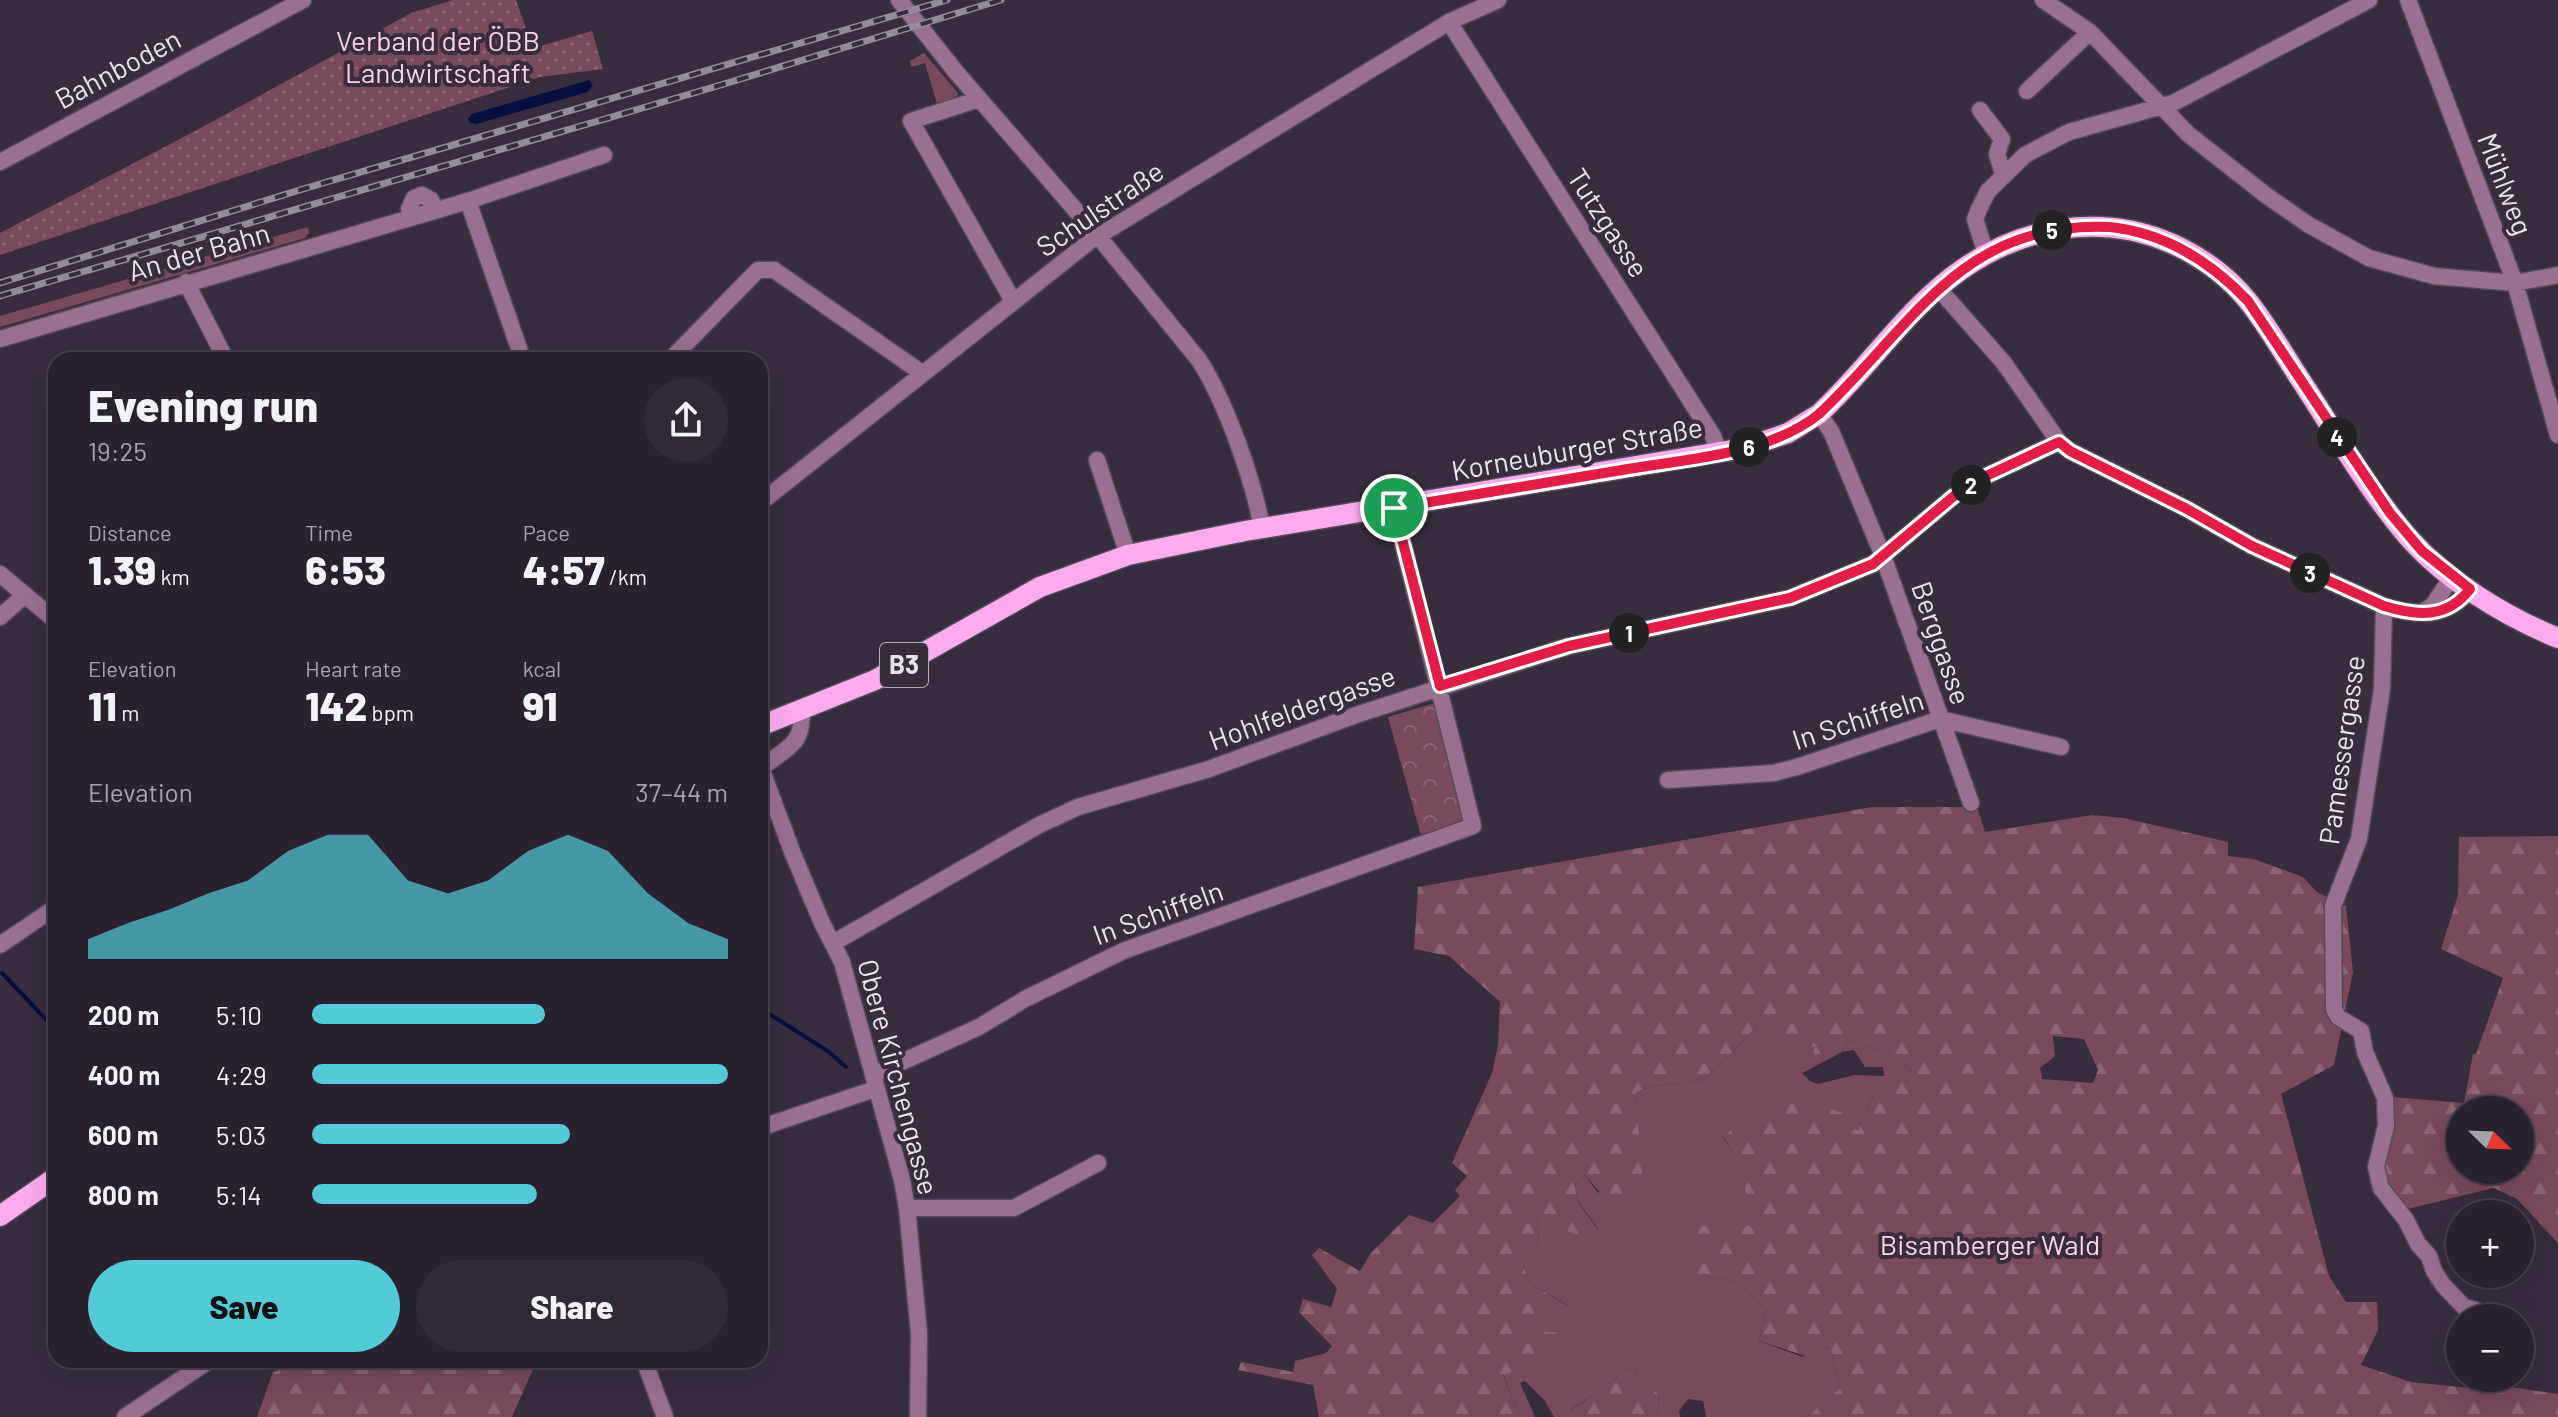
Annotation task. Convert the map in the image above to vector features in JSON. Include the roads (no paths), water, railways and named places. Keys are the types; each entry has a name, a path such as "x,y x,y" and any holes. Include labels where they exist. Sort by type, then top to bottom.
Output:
{"main road":[{"name":"Korneuburger Straße","path":"1262,528 1765,443 1797,429 1819,414 1938,288 1986,254 2017,240 2056,229 2110,227 2161,239 2210,266 2248,301 2390,513 2422,551 2470,589 2558,638"},
{"name":"B3","path":"768,723 875,680 1040,587 1128,555 1262,528"},
{"path":"0,1216 48,1183"}],"street":[{"path":"899,0 979,99 1098,236 1209,375 1247,473 1262,528"},
{"name":"Schulstraße","path":"768,497 1098,236 1449,22 1498,0"},
{"path":"2043,0 2090,32 2188,134 2309,225 2369,258 2434,276 2515,283 2558,275"},
{"path":"1986,254 1975,219 1988,191 2025,155 2055,138 2085,127 2161,107 2369,0"},
{"name":"Mühlweg","path":"2408,0 2515,283 2558,435"},
{"name":"Bahnboden","path":"0,162 291,3"},
{"name":"Tutzgasse","path":"1449,22 1713,436 1719,453"},
{"path":"2027,91 2090,32"},
{"path":"979,99 911,121 1013,301"},
{"path":"1980,110 2002,139 1997,154 2003,174"},
{"name":"An der Bahn","path":"0,339 413,217 409,209 414,198 422,195 431,200 435,210 604,155"},
{"path":"468,201 520,352"},
{"path":"678,352 758,270 766,269 774,270 922,373"},
{"path":"186,282 222,352"},
{"path":"1938,288 2004,363 2059,442 2070,451 2187,509 2252,546 2384,606 2399,611 2449,609 2470,589"},
{"name":"Berggasse","path":"1819,414 1831,431 1883,556 1971,803"},
{"name":"Hohlfeldergasse","path":"833,943 1039,825 1078,807 1220,765 1440,686 1569,646 1790,598 1873,564 1954,496 1984,477 2059,442"},
{"path":"1097,460 1128,555"},
{"path":"1394,508 1440,686"},
{"path":"0,574 48,614"},
{"path":"2423,612 2433,605 2452,577"},
{"path":"0,617 25,595"},
{"name":"Pamessergasse","path":"2384,606 2382,689 2359,839 2333,906 2334,1009 2338,1017 2361,1031 2365,1052 2385,1098 2386,1126 2376,1167 2381,1188 2406,1220 2443,1285 2461,1304"},
{"name":"In Schiffeln","path":"768,1125 874,1082 1025,999 1123,951 1473,826 1440,686"},
{"path":"768,760 797,739 803,728 801,711"},
{"name":"In Schiffeln","path":"1668,780 1774,773 1940,719 2061,747"},
{"name":"Obere Kirchengasse","path":"768,787 793,854 842,962 902,1180 919,1333 918,1417"},
{"path":"0,945 48,912"},
{"path":"907,1208 1014,1208 1098,1163"},
{"path":"125,1417 198,1368"},
{"path":"647,1368 665,1417"}],"waterway":[{"path":"2,973 48,1022"},
{"path":"768,1013 829,1052 846,1067"}],"railway":[{"path":"0,283 303,189 947,0"},
{"path":"0,296 1001,0"}],"park label":[{"name":"Verband der ÖBB Landwirtschaft","path":"438,57"},
{"name":"Bisamberger Wald","path":"1990,1245"}]}
